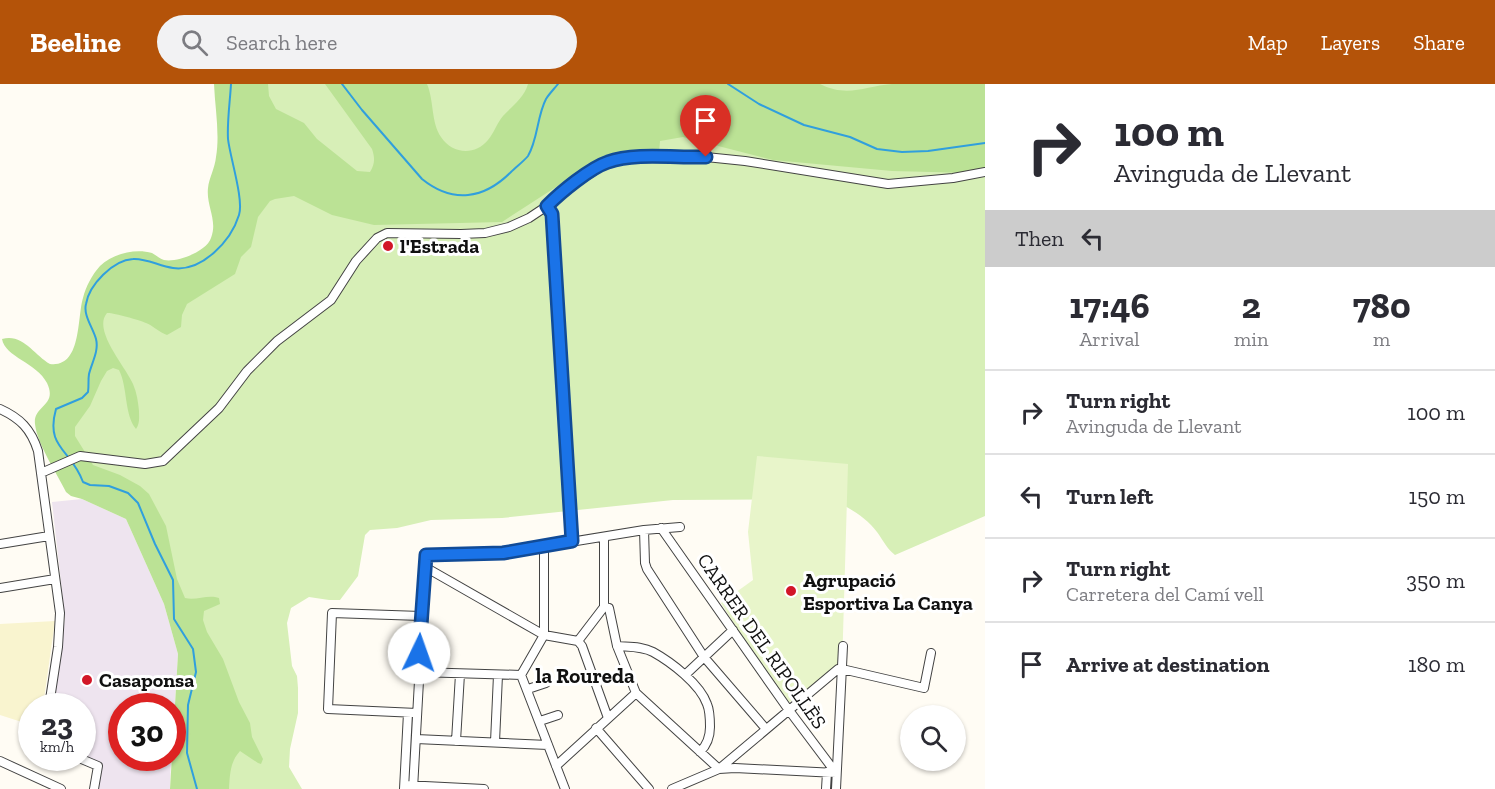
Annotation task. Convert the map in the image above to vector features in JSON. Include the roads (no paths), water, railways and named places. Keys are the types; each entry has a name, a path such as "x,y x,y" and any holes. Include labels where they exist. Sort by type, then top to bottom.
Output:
{"street":[{"path":"41,473 81,456 145,464 163,461 219,408 247,371 277,341 331,300 356,261 377,238 387,233 426,235 485,232 509,227 547,206 568,188 609,161 650,156 745,160 888,184 953,178 985,172"},
{"path":"547,206 552,214 572,541"},
{"path":"0,409 19,419 30,430 38,451 60,613 58,647 51,693"},
{"path":"409,787 412,713 418,672 426,555 503,553 644,530 680,527"},
{"name":"CARRER DEL RIPOLLÈS","path":"661,528 788,709 837,773"},
{"path":"644,530 647,569 704,657 766,729"},
{"path":"0,544 49,536"},
{"path":"578,641 604,607 604,537"},
{"path":"521,675 544,635 544,547"},
{"path":"425,567 544,635 578,641 582,646 608,718"},
{"path":"0,588 55,579"},
{"path":"604,607 609,608 617,646 636,693 719,769 837,773"},
{"path":"412,713 328,709 332,613 421,616"},
{"path":"685,675 733,630"},
{"path":"617,646 643,648 654,652 685,675 699,690 707,705 710,732 706,747 700,752"},
{"path":"836,789 843,646"},
{"path":"672,789 719,769 838,669 924,688 931,653"},
{"path":"418,672 521,675"},
{"path":"456,741 460,674"},
{"path":"495,742 498,675"},
{"path":"521,675 565,789"},
{"path":"528,689 546,682"},
{"path":"556,766 636,693"},
{"path":"409,787 416,739 412,713"},
{"path":"540,721 558,715"},
{"path":"596,728 649,789"},
{"path":"416,739 548,745"},
{"path":"0,761 61,789"},
{"path":"94,789 98,766 96,765"},
{"path":"826,789 827,772"},
{"path":"409,787 483,789"}],"waterway":[{"path":"197,789 187,753 188,705 196,672 193,649 174,619 173,580 138,503 128,493 109,486 90,485 83,482 57,441 54,422 56,409 82,398 88,392 89,374 97,343 85,308 92,289 103,275 125,260 133,259 173,268 194,265 214,253 235,225 239,215 240,199 228,139 231,84"},
{"path":"342,84 422,179 434,187 457,195 479,193 490,188 528,156 543,106 558,84"},
{"path":"728,84 759,104 804,125 850,137 877,149 902,152 928,151 985,143"}],"place":[{"name":"l'Estrada","path":"388,246"},
{"name":"Agrupació Esportiva La Canya","path":"791,591"},
{"name":"Casaponsa","path":"87,680"}],"district":[{"name":"la Roureda","path":"585,676"}]}
